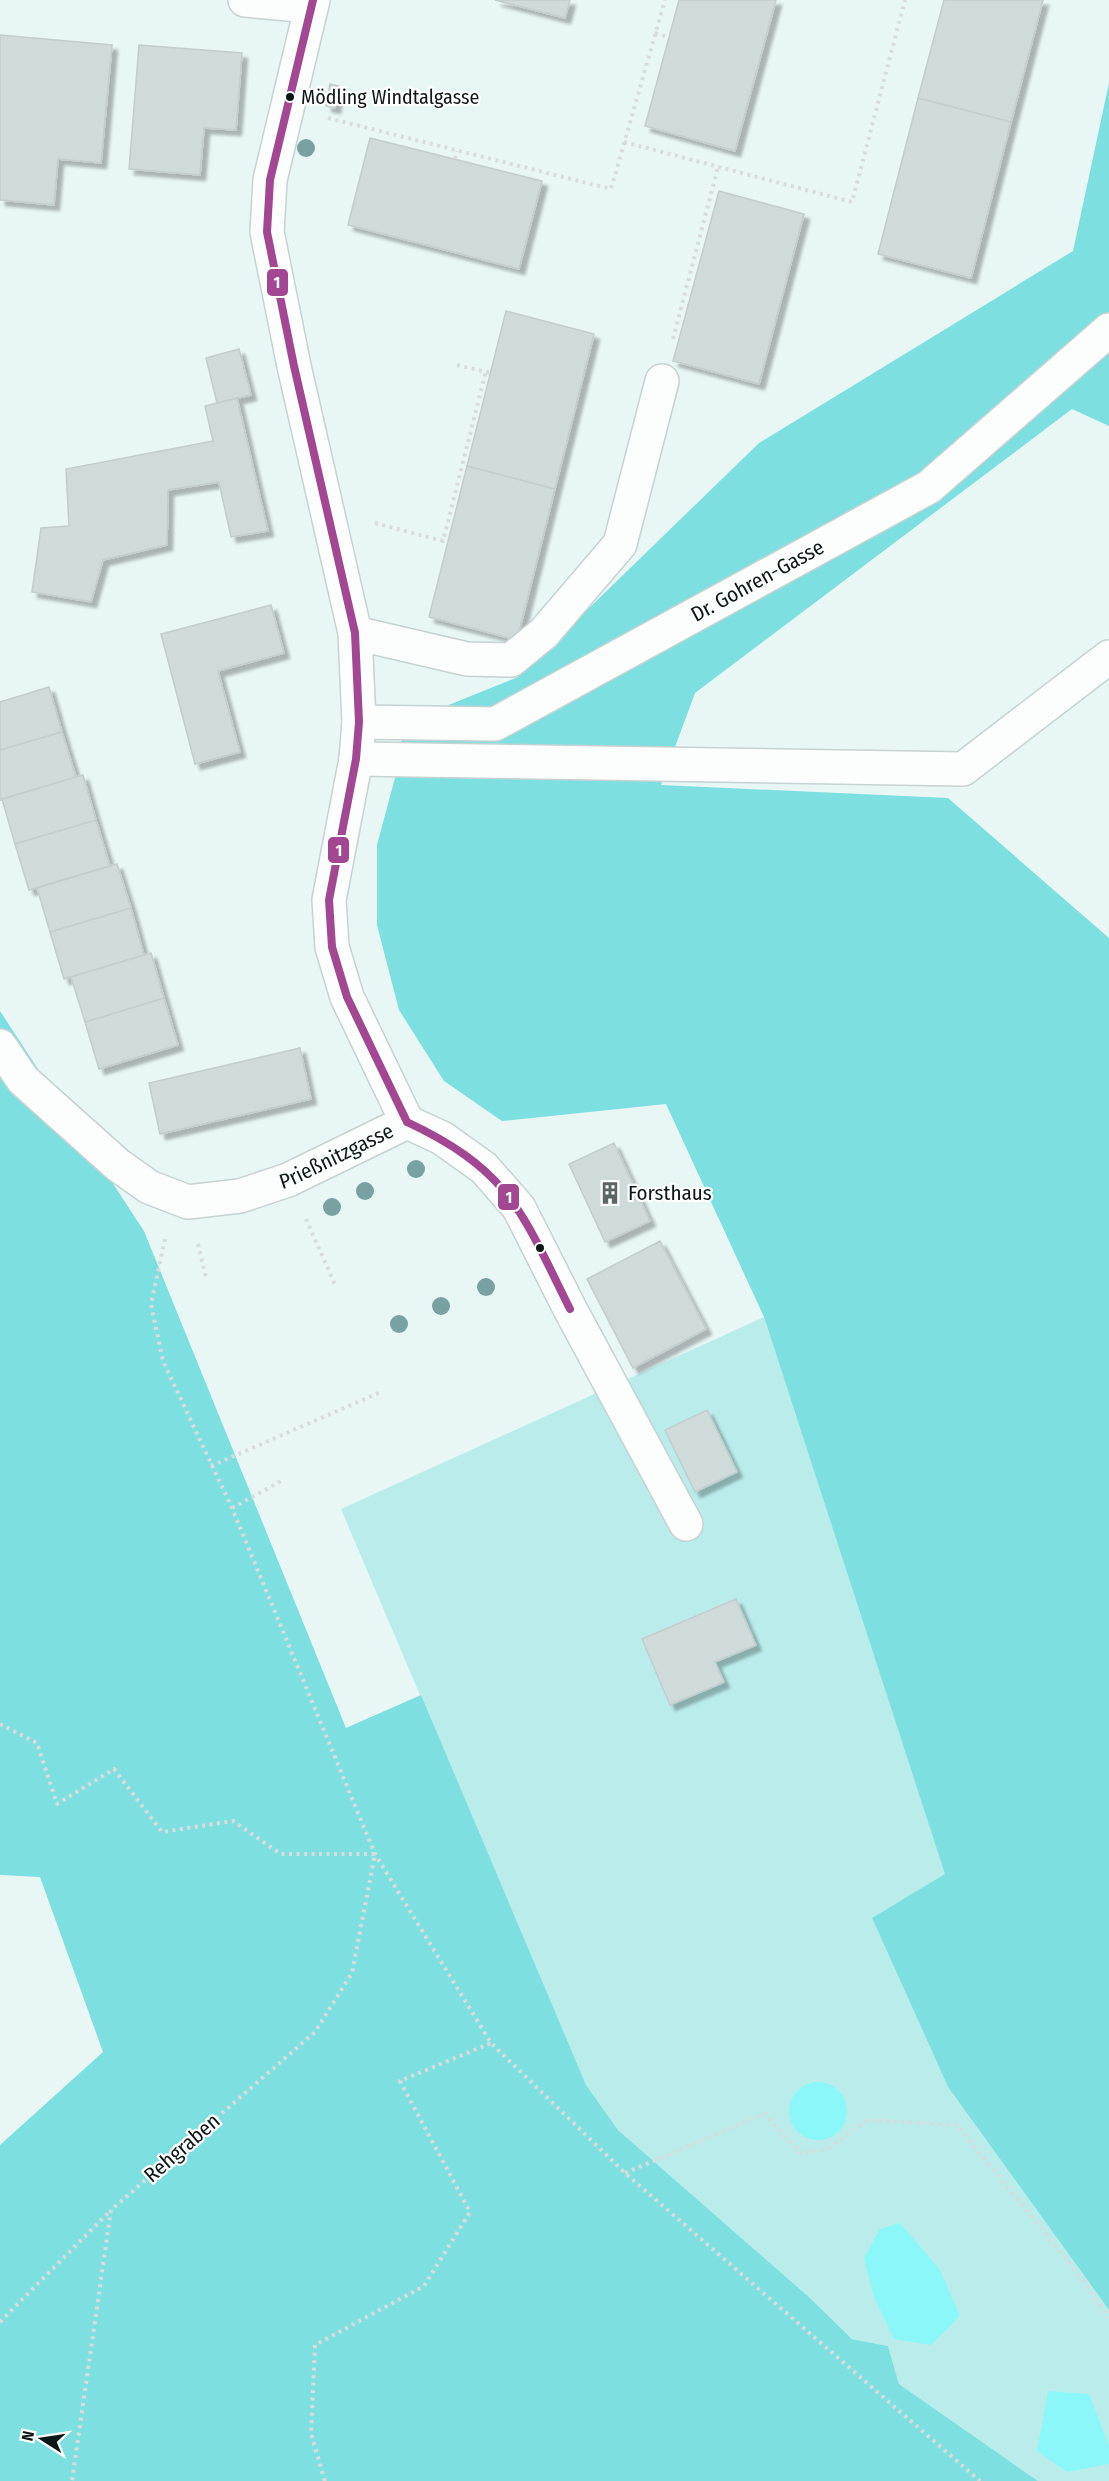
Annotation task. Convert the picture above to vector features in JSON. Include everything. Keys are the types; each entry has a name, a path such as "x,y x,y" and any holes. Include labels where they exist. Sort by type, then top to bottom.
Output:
{"street":[{"path":"245,0 312,3"},
{"name":"Prießnitzgasse","path":"0,1046 23,1080 118,1164 149,1186 188,1202 240,1196 288,1180 407,1122 347,997 332,947 329,900 356,759 359,722 355,633 294,366 267,232 270,180 312,3"},
{"name":"Dr. Gohren-Gasse","path":"359,722 495,724 929,487 1109,330"},
{"path":"355,633 467,659 511,660 544,633 620,544 662,381"},
{"path":"356,759 963,769 1109,657"},
{"path":"407,1122 442,1137 484,1168 519,1208 570,1309 686,1524"}],"path":[{"path":"286,108 611,189 664,0"},
{"path":"624,142 852,202 905,0"},
{"path":"655,33 669,37"},
{"path":"455,159 457,151"},
{"path":"662,381 718,167"},
{"path":"690,272 696,274"},
{"path":"366,521 446,541 488,372 457,364"},
{"path":"288,1180 336,1287"},
{"path":"188,1202 162,1244 151,1304 163,1361 231,1508 375,1854 491,2043 626,2173 980,2481"},
{"path":"211,1466 383,1391"},
{"path":"231,1508 283,1480"},
{"path":"0,1724 37,1743 57,1804 114,1769 162,1832 233,1821 281,1854 375,1854"},
{"name":"Rehgraben","path":"0,2322 111,2210 315,2032 352,1972 375,1854"},
{"path":"325,2481 311,2434 315,2345 424,2286 470,2212 399,2081 491,2043"},
{"path":"626,2173 764,2114 801,2153 828,2149 867,2120 957,2125 1084,2281 1109,2318"},
{"path":"72,2481 111,2210"}],"shaded area":[{"path":"1109,83 1109,426 1072,409 695,693 661,785 948,798 1109,938 1109,2310 948,2087 872,1918 945,1874 764,1317 666,1104 502,1121 444,1081 399,1010 377,925 377,845 396,774 404,723 518,677 759,443 1073,251"},
{"path":"0,1011 144,1231 346,1728 421,1695 586,2085 618,2130 809,2297 852,2339 888,2346 899,2384 1038,2481 0,2481 0,2145 103,2052 40,1877 0,1875"},
{"path":"764,1317 946,1875 872,1918 948,2087 1109,2310 1109,2481 1038,2481 899,2384 888,2346 852,2339 809,2297 618,2130 585,2084 341,1509"},
{"path":"818,2082 829,2084 842,2095 847,2111 845,2122 834,2135 818,2140 807,2138 794,2127 789,2111 791,2100 802,2087"},
{"path":"900,2223 940,2270 960,2316 931,2345 894,2339 874,2297 864,2258 880,2229"},
{"path":"1048,2391 1089,2394 1109,2446 1109,2464 1067,2472 1037,2451"}],"building":[{"path":"495,0 570,0 565,18"},
{"path":"679,0 776,0 735,151 645,126"},
{"path":"944,0 1043,0 1011,122 918,98"},
{"path":"0,35 112,45 101,163 58,159 54,205 0,200"},
{"path":"139,45 242,53 236,130 204,128 200,175 129,169"},
{"path":"330,84 339,86 335,108 326,106"},
{"path":"918,98 1011,122 971,278 878,254"},
{"path":"370,138 542,181 519,269 348,225"},
{"path":"719,191 804,214 759,384 673,361"},
{"path":"506,311 594,334 555,489 467,466"},
{"path":"239,349 251,395 217,403 206,358"},
{"path":"237,398 268,531 231,537 219,482 168,490 167,545 103,560 91,602 32,592 41,528 69,526 66,469 213,441 205,406"},
{"path":"467,466 555,489 517,640 429,617"},
{"path":"271,605 284,653 218,671 240,752 195,764 161,634"},
{"path":"49,687 62,732 0,750 0,702"},
{"path":"62,732 76,777 0,800 0,750"},
{"path":"83,775 96,820 15,844 2,799"},
{"path":"96,820 110,866 29,890 15,844"},
{"path":"117,864 131,908 50,932 37,888"},
{"path":"131,908 144,955 64,979 50,932"},
{"path":"151,953 164,998 85,1022 71,977"},
{"path":"164,998 178,1045 99,1069 85,1022"},
{"path":"300,1048 311,1099 160,1134 149,1083"},
{"name":"Forsthaus","path":"614,1143 650,1221 605,1242 569,1164"},
{"path":"660,1241 706,1329 633,1368 587,1279"},
{"path":"707,1410 737,1472 695,1492 665,1430"},
{"path":"736,1599 756,1645 715,1662 724,1682 670,1705 642,1639"}],"transit line":[{"name":"1","path":"313,0 270,180 267,232 294,366 355,633 359,722 356,759 329,900 332,947 347,997 407,1122"},
{"name":"1","path":"407,1122 470,1158 492,1177 525,1221 570,1309"}],"place":[{"name":"Mödling Windtalgasse","path":"290,97"},
{"name":"Forsthaus","path":"610,1193"}]}
